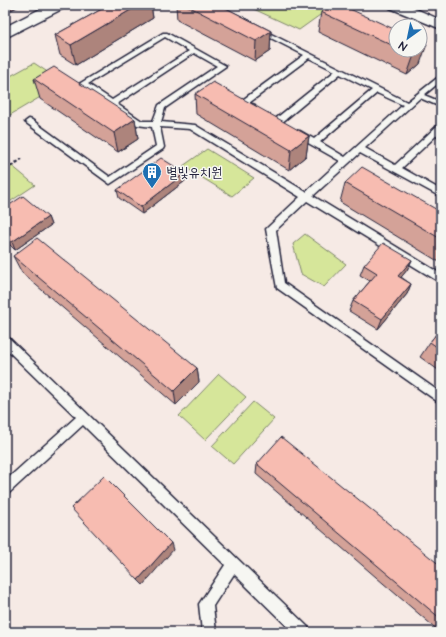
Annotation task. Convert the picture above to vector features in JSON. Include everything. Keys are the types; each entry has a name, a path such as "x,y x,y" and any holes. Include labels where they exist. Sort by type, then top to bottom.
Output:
{"main road":[{"path":"5,33 59,5"},
{"path":"395,5 441,25"}],"lane":[{"path":"252,26 408,105"},
{"path":"29,122 110,181 160,147 156,125 162,107 222,66 165,34 83,84 140,123 156,125 192,127 441,279"},
{"path":"111,104 195,50"},
{"path":"257,110 244,103 309,55"},
{"path":"340,70 280,123 346,161"},
{"path":"441,77 419,95 271,229 280,285 441,399"},
{"path":"314,143 377,89"},
{"path":"419,95 441,106"},
{"path":"396,169 441,127"},
{"path":"360,148 441,193"},
{"path":"5,341 303,632"},
{"path":"5,489 84,417"},
{"path":"209,632 206,604 233,564"}],"path":[{"path":"5,170 22,159"}],"green space":[{"path":"245,5 334,5 299,30"},
{"path":"34,63 64,83 5,118 5,79"},
{"path":"207,149 254,178 232,196 183,166"},
{"path":"5,160 35,185 5,205"},
{"path":"305,234 346,264 324,287 301,274 293,244"},
{"path":"219,374 246,397 205,440 179,416"},
{"path":"253,402 274,419 233,464 212,446"}],"building":[{"path":"109,5 139,5 71,45 55,35"},
{"path":"186,5 220,5 271,31 256,41"},
{"path":"331,5 341,5 388,26 388,43 321,12"},
{"path":"54,67 135,119 114,133 34,79"},
{"path":"213,82 309,136 291,150 195,94"},
{"name":"별빛유치원","path":"161,158 185,173 141,207 117,190"},
{"path":"362,167 441,212 441,239 345,183"},
{"path":"23,196 48,217 12,242 5,236 5,208"},
{"path":"37,238 197,368 174,391 13,256"},
{"path":"383,243 412,260 398,276 411,284 382,319 353,301 377,273 364,265"},
{"path":"441,328 441,350 430,342"},
{"path":"281,437 441,566 441,619 257,464"},
{"path":"104,476 171,543 138,580 71,508"}],"place":[{"name":"별빛유치원","path":"152,189"}]}
